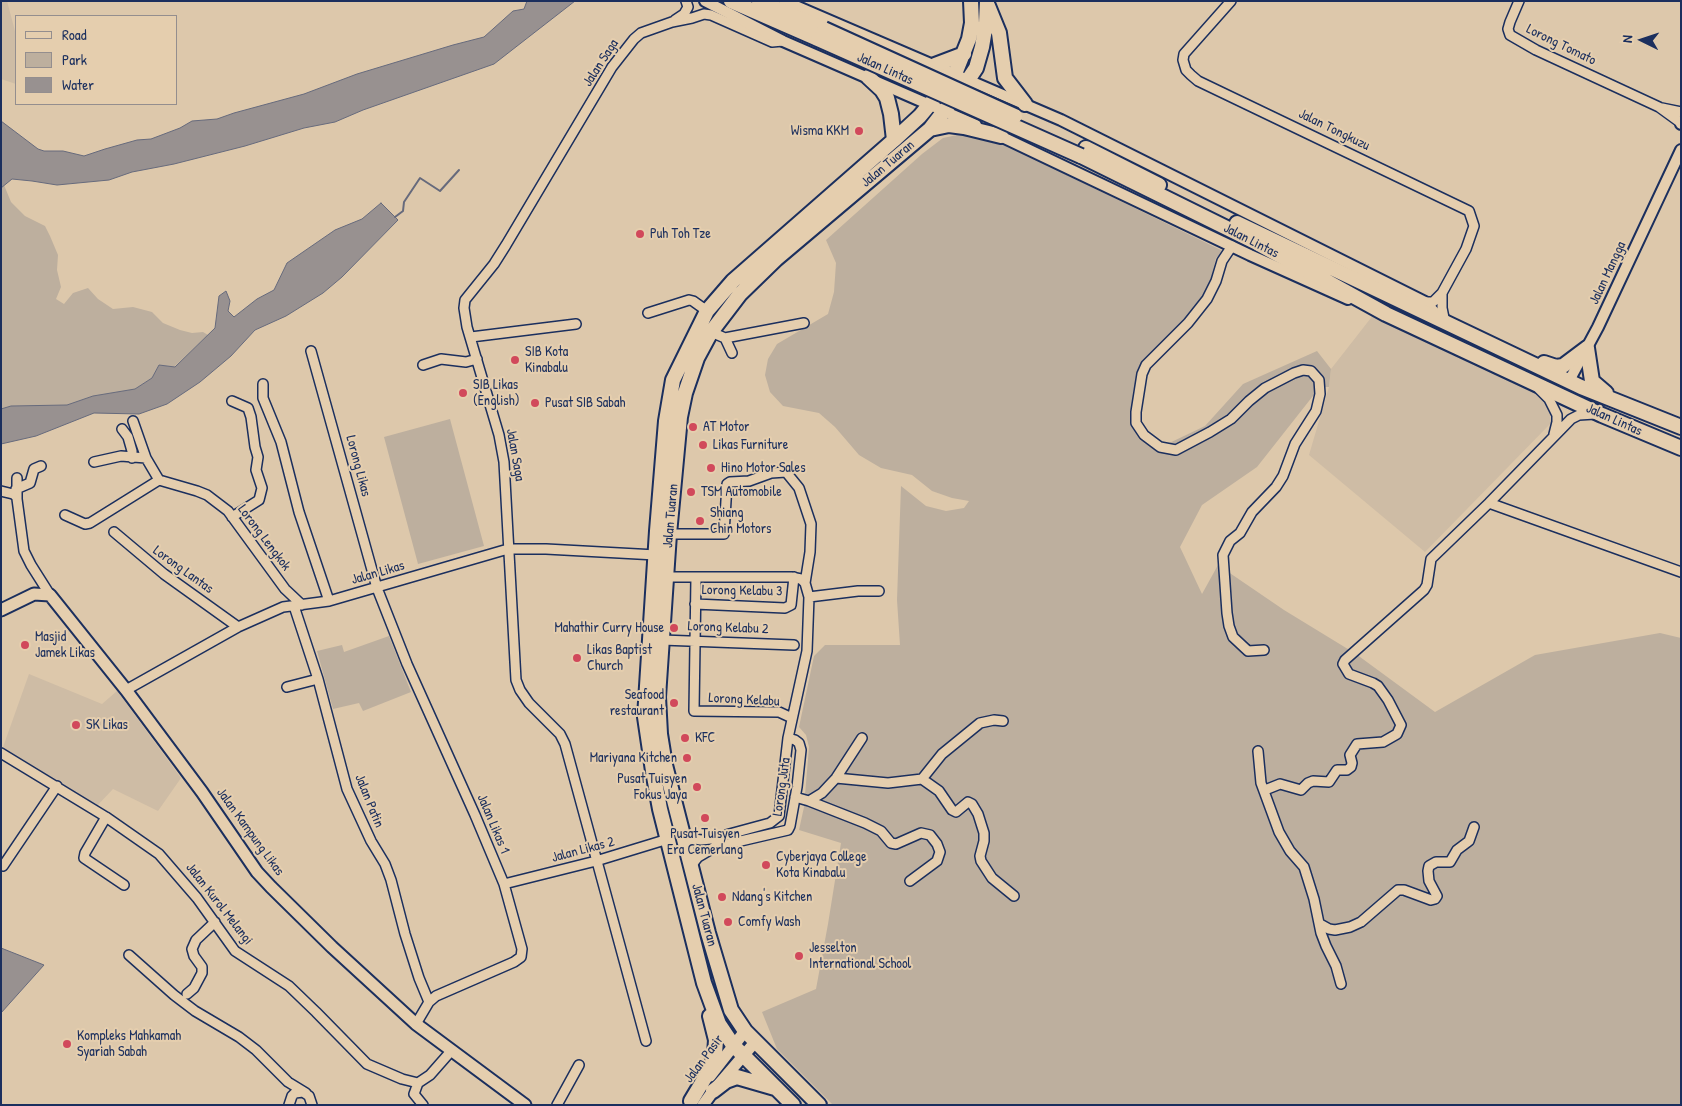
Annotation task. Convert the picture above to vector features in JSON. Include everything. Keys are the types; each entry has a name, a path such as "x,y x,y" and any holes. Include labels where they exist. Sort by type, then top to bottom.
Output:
{"main road":[{"path":"731,1 821,34"},
{"path":"759,1 821,34"},
{"name":"Jalan Tuaran","path":"819,1105 745,1031 731,1010 690,866 665,765 658,697 669,534 680,417 697,358 711,332 740,294 808,224 920,116 955,74 964,54 972,24 971,1"},
{"path":"988,2 998,33 1005,78 1027,106"},
{"name":"Jalan Tuaran","path":"793,1105 738,1050 719,1024 706,989 658,800 645,717 666,420 673,380 707,311 733,281 930,128 976,68 982,47 988,2"},
{"name":"Jalan Lintas","path":"821,34 1084,152 1257,243 1386,314 1602,415 1681,448"},
{"path":"935,65 964,54"},
{"path":"868,76 887,98 894,140"},
{"path":"930,128 950,125 1001,136"},
{"name":"Jalan Lintas","path":"1084,152 1111,159 1197,204 1522,359 1622,405 1681,427"},
{"path":"1522,359 1530,358 1556,367 1563,366 1587,348 1592,382 1622,405"},
{"path":"1569,380 1570,389 1580,400 1630,427"},
{"path":"656,555 663,550 672,447 678,434"},
{"path":"4,606 34,594 50,595"},
{"name":"Jalan Kampung Likas","path":"50,595 126,690 202,792 257,872 271,888 416,1024 524,1105"},
{"path":"694,1103 715,1054 716,1040 706,989"},
{"name":"Jalan Pasir","path":"694,1103 713,1091 738,1050 745,1031"},
{"name":"Jalan Pasir","path":"694,1103 738,1050 756,1041"},
{"path":"713,1091 726,1081 737,1077 776,1088"}],"street":[{"name":"Jalan Saga","path":"672,22 684,14 688,7 686,1"},
{"path":"705,1 783,40 1001,136 1328,291 1386,314"},
{"path":"784,1 1061,120 1425,302 1445,322"},
{"name":"Jalan Tongkuzu","path":"1231,1 1184,54 1183,60 1186,70 1198,81 1469,211 1474,226 1471,237 1442,293"},
{"name":"Lorong Tomato","path":"1520,1 1508,28 1510,35 1536,50 1659,107 1681,123"},
{"name":"Jalan Saga","path":"646,1040 565,744 560,734 529,703 516,680 508,549 508,512 502,448 464,314 466,300 502,251 612,67 634,39 641,33 672,22 704,14 711,15 772,42 783,40"},
{"path":"892,87 900,84 908,77 912,62 907,54"},
{"path":"1014,143 1005,131 1005,119 1012,110 1027,106"},
{"name":"Lorong Tomato","path":"1659,107 1681,112"},
{"name":"Jalan Mangga","path":"1569,380 1587,348 1681,150"},
{"name":"Jalan Mangga","path":"1669,176 1681,162"},
{"path":"1232,246 1222,261 1216,281 1207,299 1188,323 1146,365 1142,374 1136,423 1144,435 1160,448 1176,450 1231,419 1258,394 1294,373 1303,370 1311,371 1319,380 1320,394 1316,411 1295,444 1283,476 1276,487 1252,512 1240,533 1230,541 1223,555 1228,620 1233,637 1248,651 1264,650"},
{"path":"1425,302 1433,302 1442,293"},
{"path":"1442,293 1442,308 1445,322"},
{"path":"648,313 688,300 693,301 707,311"},
{"path":"711,332 725,338 804,323"},
{"path":"471,337 576,324"},
{"path":"725,338 732,353"},
{"name":"Lorong Likas","path":"311,350 377,588"},
{"path":"423,365 441,359 466,362 477,359"},
{"path":"1528,381 1543,391 1554,407 1557,422 1553,437"},
{"path":"264,384 263,398 281,442 299,512 329,601"},
{"path":"232,402 248,408 258,457 256,470 262,488 258,500 232,517"},
{"path":"1265,790 1280,784 1301,790 1313,780 1329,782 1337,770 1347,770 1351,767 1350,755 1357,744 1383,742 1397,734 1401,725 1388,700 1378,686 1360,679 1347,671 1344,664 1345,660 1424,590 1427,585 1431,559 1575,416 1602,415"},
{"path":"65,515 85,524 90,523 159,480 146,458 133,421"},
{"path":"122,429 128,438 132,450 132,458"},
{"path":"94,462 121,456 146,458"},
{"path":"1,491 16,493 30,483 34,469 41,466"},
{"path":"669,534 724,534 728,484 730,482 749,481 770,473 786,472 799,488 811,524 806,583 809,597 807,651 788,738"},
{"path":"17,478 16,493 24,552 50,595"},
{"name":"Lorong Lengkok","path":"159,480 207,495 228,511 298,605"},
{"path":"1489,503 1681,572"},
{"name":"Lorong Lantas","path":"114,532 143,559 238,627"},
{"name":"Jalan Likas","path":"126,690 238,627 283,608 329,601 508,549 546,549 656,555"},
{"path":"666,577 794,577 806,583"},
{"path":"694,641 696,577"},
{"name":"Lorong Kelabu 3","path":"695,604 786,608 791,605 794,577"},
{"name":"Jalan Likas 1","path":"377,588 504,884 522,949 521,957 507,965 445,991 429,1002 416,1024"},
{"path":"809,597 858,591 879,591"},
{"name":"Jalan Patin","path":"298,605 347,789 371,841 386,864 408,943 429,1002"},
{"name":"Lorong Kelabu 2","path":"662,640 794,645"},
{"name":"Lorong Kelabu","path":"694,641 694,711 778,712 792,718"},
{"path":"287,688 318,679"},
{"path":"922,779 942,754 980,723 994,720 1003,722"},
{"name":"Lorong Juta","path":"683,837 701,840 711,839 774,821 779,816 781,809 788,738 795,740 801,745 799,772 788,830 715,847 698,857 690,866"},
{"path":"809,801 822,793 836,778 862,738"},
{"path":"1258,750 1259,777 1280,832 1290,851 1304,867 1326,946 1342,984"},
{"name":"Jalan Kurol Melangi","path":"1,753 146,843 164,858 215,922 235,951 289,986 366,1064 402,1079 418,1083"},
{"path":"836,778 888,783 922,779 940,791 952,810 956,812 968,802 972,804 978,814 984,833 980,856 981,861 987,873 1014,896"},
{"path":"3,866 57,786"},
{"path":"795,797 865,823 881,832 891,843 896,844 921,833 930,835 940,852 937,861 910,881"},
{"path":"106,817 84,858 124,885"},
{"path":"1320,924 1335,930 1350,927 1361,922 1398,890 1404,890 1431,900 1435,899 1437,896 1429,881 1429,866 1436,862 1450,862 1457,850 1469,841 1474,827"},
{"name":"Jalan Likas 2","path":"504,884 596,861 668,840"},
{"path":"188,994 194,988 202,973 202,967 194,956 192,949 196,940 215,922"},
{"path":"129,955 195,1011 232,1032 256,1050 288,1082 306,1093 312,1099 312,1105"},
{"path":"423,1105 414,1094 418,1083 430,1075 452,1050"},
{"path":"557,1105 579,1065"},
{"path":"288,1082 290,1089 289,1102"},
{"path":"289,1102 295,1094 299,1092 306,1093"}],"shaded area":[{"path":"1,1 7,1 15,31 15,84 1,79"},
{"path":"1374,314 1537,393 1549,406 1551,423 1425,552 1309,455 1329,387 1331,369"},
{"name":"SK Likas","path":"29,674 102,704 117,691 181,778 158,811 113,789 95,808 2,750"}],"green space":[{"path":"971,132 995,138 1225,252 1216,258 1210,282 1199,303 1141,366 1133,392 1132,415 1163,446 1205,426 1243,384 1317,351 1331,369 1329,387 1320,387 1257,467 1202,505 1180,547 1202,594 1218,565 1284,610 1356,654 1435,712 1535,655 1660,633 1681,638 1681,1105 833,1105 777,1049 762,1012 816,989 841,843 799,830 804,807 809,747 806,735 799,727 814,656 825,645 900,645 897,600 901,486 926,506 946,511 964,508 969,501 952,498 932,491 912,475 881,468 859,455 835,427 819,413 783,406 770,392 765,375 768,359 777,344 828,314 834,292 836,263 826,240 922,154 943,138"},
{"path":"4,185 11,202 25,216 45,226 50,236 58,255 57,270 61,287 56,299 64,304 73,293 88,288 98,299 113,309 133,307 152,312 163,323 180,330 192,333 203,332 208,335 174,367 159,365 152,378 135,389 93,396 67,405 11,406 1,409 1,188"},
{"path":"450,419 484,546 418,564 384,437"},
{"path":"389,636 411,692 363,711 359,703 333,709 317,651 342,645 344,652"}],"water":[{"path":"527,1 575,1 494,64 363,110 335,122 304,128 245,146 174,164 132,172 109,180 57,185 12,179 1,188 1,121 38,149 44,151 63,151 84,156 137,140 151,139 180,128 192,121 217,119 304,94 357,74 484,37 513,11 524,9"},
{"path":"381,203 398,220 342,277 323,293 286,316 255,330 231,356 200,382 167,404 139,414 94,413 36,436 1,444 1,409 11,406 67,405 93,396 135,389 152,378 159,365 175,367 215,328 219,296 226,291 230,301 228,311 234,317 257,299 274,290 287,263 335,230 362,219"},
{"path":"1,948 44,965 1,1013"}],"waterway":[{"path":"395,217 403,211 404,202 420,178 440,191 459,170"}],"place":[{"name":"Wisma KKM","path":"859,131"},
{"name":"Puh Toh Tze","path":"640,234"},
{"name":"SIB Kota Kinabalu","path":"515,360"},
{"name":"SIB Likas (English)","path":"463,393"},
{"name":"Pusat SIB Sabah","path":"535,403"},
{"name":"AT Motor","path":"693,427"},
{"name":"Likas Furniture","path":"703,445"},
{"name":"Hino Motor Sales","path":"711,468"},
{"name":"TSM Automobile","path":"691,492"},
{"name":"Shiang Chin Motors","path":"700,521"},
{"name":"Mahathir Curry House","path":"674,628"},
{"name":"Masjid Jamek Likas","path":"25,645"},
{"name":"Likas Baptist Church","path":"577,658"},
{"name":"Seafood restaurant","path":"674,703"},
{"name":"SK Likas","path":"76,725"},
{"name":"KFC","path":"685,738"},
{"name":"Mariyana Kitchen","path":"687,758"},
{"name":"Pusat Tuisyen Fokus Jaya","path":"697,787"},
{"name":"Pusat Tuisyen Era Cemerlang","path":"705,818"},
{"name":"Cyberjaya College Kota Kinabalu","path":"766,865"},
{"name":"Ndang's Kitchen","path":"722,897"},
{"name":"Comfy Wash","path":"728,922"},
{"name":"Jesselton International School","path":"799,956"},
{"name":"Kompleks Mahkamah Syariah Sabah","path":"67,1044"}]}
